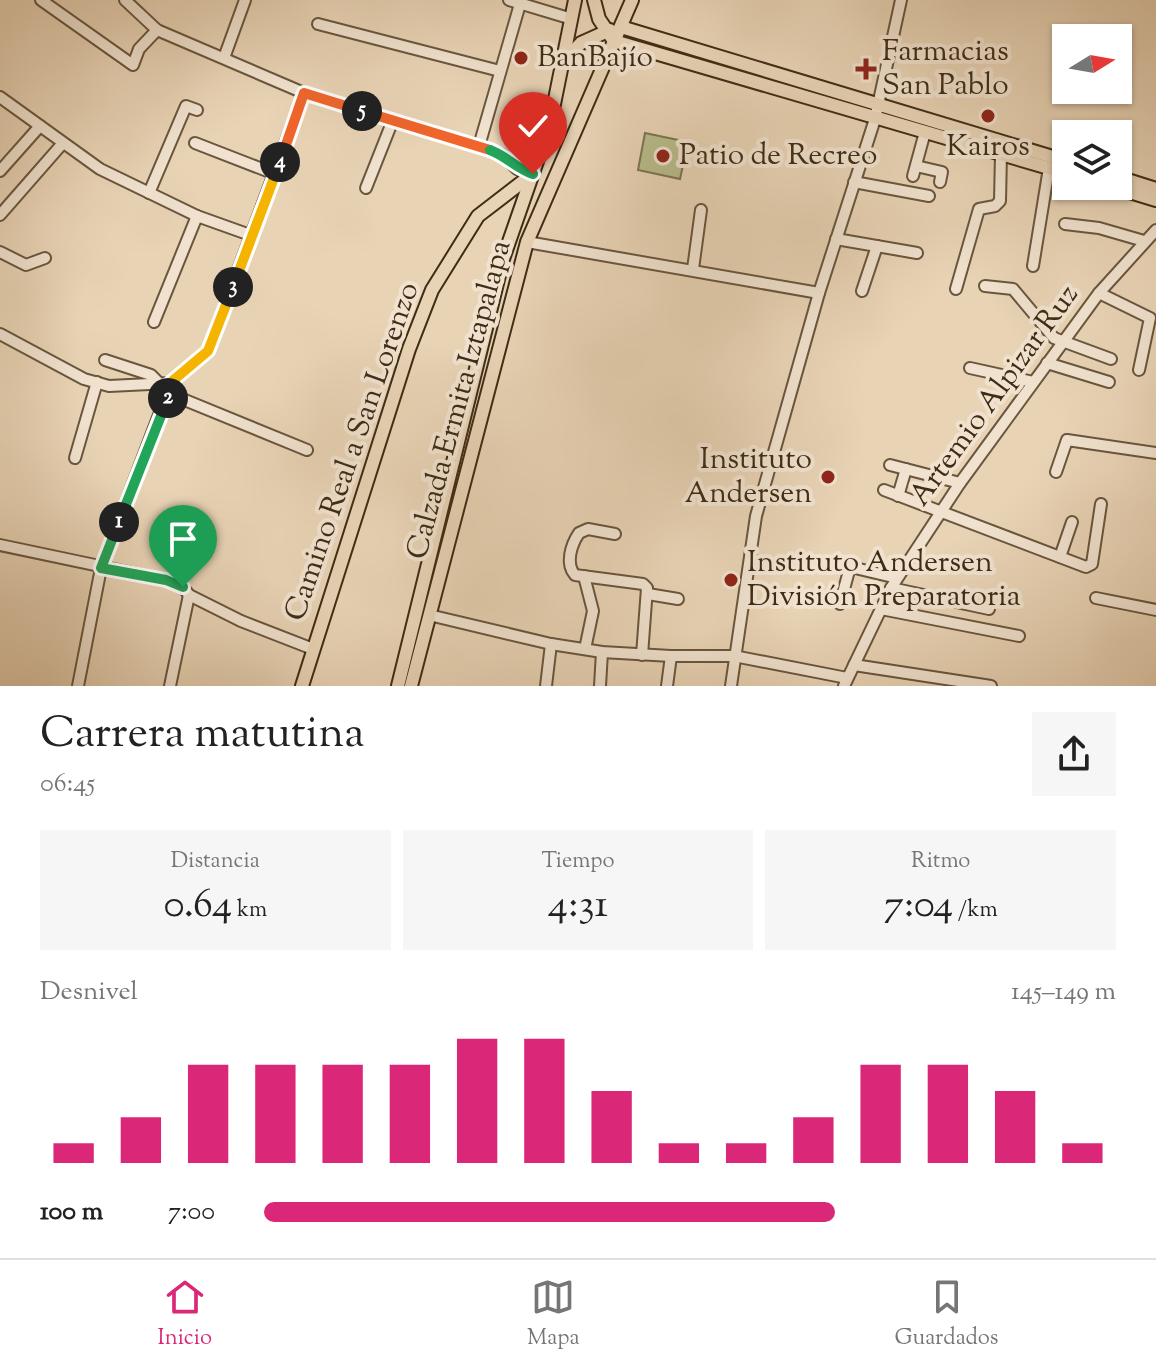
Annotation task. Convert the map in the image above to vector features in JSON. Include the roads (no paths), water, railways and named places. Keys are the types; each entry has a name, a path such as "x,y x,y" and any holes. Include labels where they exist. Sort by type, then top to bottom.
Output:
{"main road":[{"name":"Calzada Ermita Iztapalapa","path":"398,686 503,259 550,124 575,0"},
{"path":"594,0 599,19 610,36 684,63 1052,169"},
{"path":"560,71 576,47 610,36 621,27 632,0"},
{"path":"621,27 1052,157"},
{"name":"Calzada Ermita Iztapalapa","path":"411,686 527,242 610,36"},
{"path":"684,63 688,49"},
{"name":"Camino Real a San Lorenzo","path":"302,686 409,349 432,290 478,216 533,174"},
{"path":"1132,181 1156,189"},
{"path":"1132,193 1156,200"}],"street":[{"path":"41,0 133,65 139,49 157,30"},
{"path":"125,0 157,30 304,93 479,146 503,155 517,169 533,174"},
{"path":"224,58 245,0"},
{"path":"509,0 572,19"},
{"path":"731,686 756,516 819,293 875,119 901,0"},
{"path":"479,146 520,4"},
{"path":"318,24 500,71"},
{"path":"78,686 101,568 162,407 170,388 208,351 304,93"},
{"path":"3,103 100,169 197,216 253,236"},
{"path":"149,193 186,106 197,110"},
{"path":"366,188 393,120"},
{"path":"0,171 40,126"},
{"path":"925,132 914,171 942,172 940,182"},
{"path":"0,215 63,143"},
{"path":"195,143 275,174"},
{"path":"956,289 979,209 999,205 1001,154"},
{"path":"1033,266 1049,168"},
{"path":"854,182 929,196"},
{"path":"693,269 701,210"},
{"path":"154,322 197,216"},
{"path":"1065,224 1099,228 1144,241"},
{"name":"Artemio Alpizar Ruz","path":"846,682 894,583 960,483 1099,293 1156,230"},
{"path":"836,239 917,253"},
{"path":"527,242 819,293"},
{"path":"862,291 877,246"},
{"path":"0,252 26,265 45,258"},
{"path":"985,286 1013,289 1054,338 1111,359"},
{"path":"1099,293 1150,318 1139,370"},
{"path":"0,334 84,379 109,386 158,382"},
{"path":"105,360 151,375 170,388 307,450"},
{"path":"1047,363 1109,382"},
{"path":"970,368 1033,382"},
{"path":"75,458 97,382"},
{"path":"1056,472 1067,440 1156,453"},
{"path":"890,465 960,483"},
{"path":"898,496 906,469"},
{"path":"884,490 1086,567 1092,564 1101,504"},
{"path":"1060,557 1072,522"},
{"path":"615,534 588,529 579,533 570,559 570,569 575,575 643,584 648,594 642,655"},
{"path":"0,545 166,580 241,621 313,649"},
{"path":"834,563 989,609"},
{"path":"840,604 850,567"},
{"path":"584,576 593,611 585,649"},
{"path":"648,594 678,599"},
{"path":"170,686 189,595"},
{"path":"1096,598 1156,610"},
{"path":"881,609 1019,636"},
{"path":"429,615 551,644 642,655 734,656 846,682"},
{"path":"541,686 551,644"},
{"path":"600,686 602,652"},
{"path":"667,686 671,656"},
{"path":"854,665 991,686"}],"place":[{"name":"BanBajío","path":"521,58"},
{"name":"Farmacias San Pablo","path":"866,69"},
{"name":"Kairos","path":"988,116"},
{"name":"Patio de Recreo","path":"663,156"},
{"name":"Instituto Andersen","path":"828,477"},
{"name":"Instituto Andersen División Preparatoria","path":"731,580"}]}
